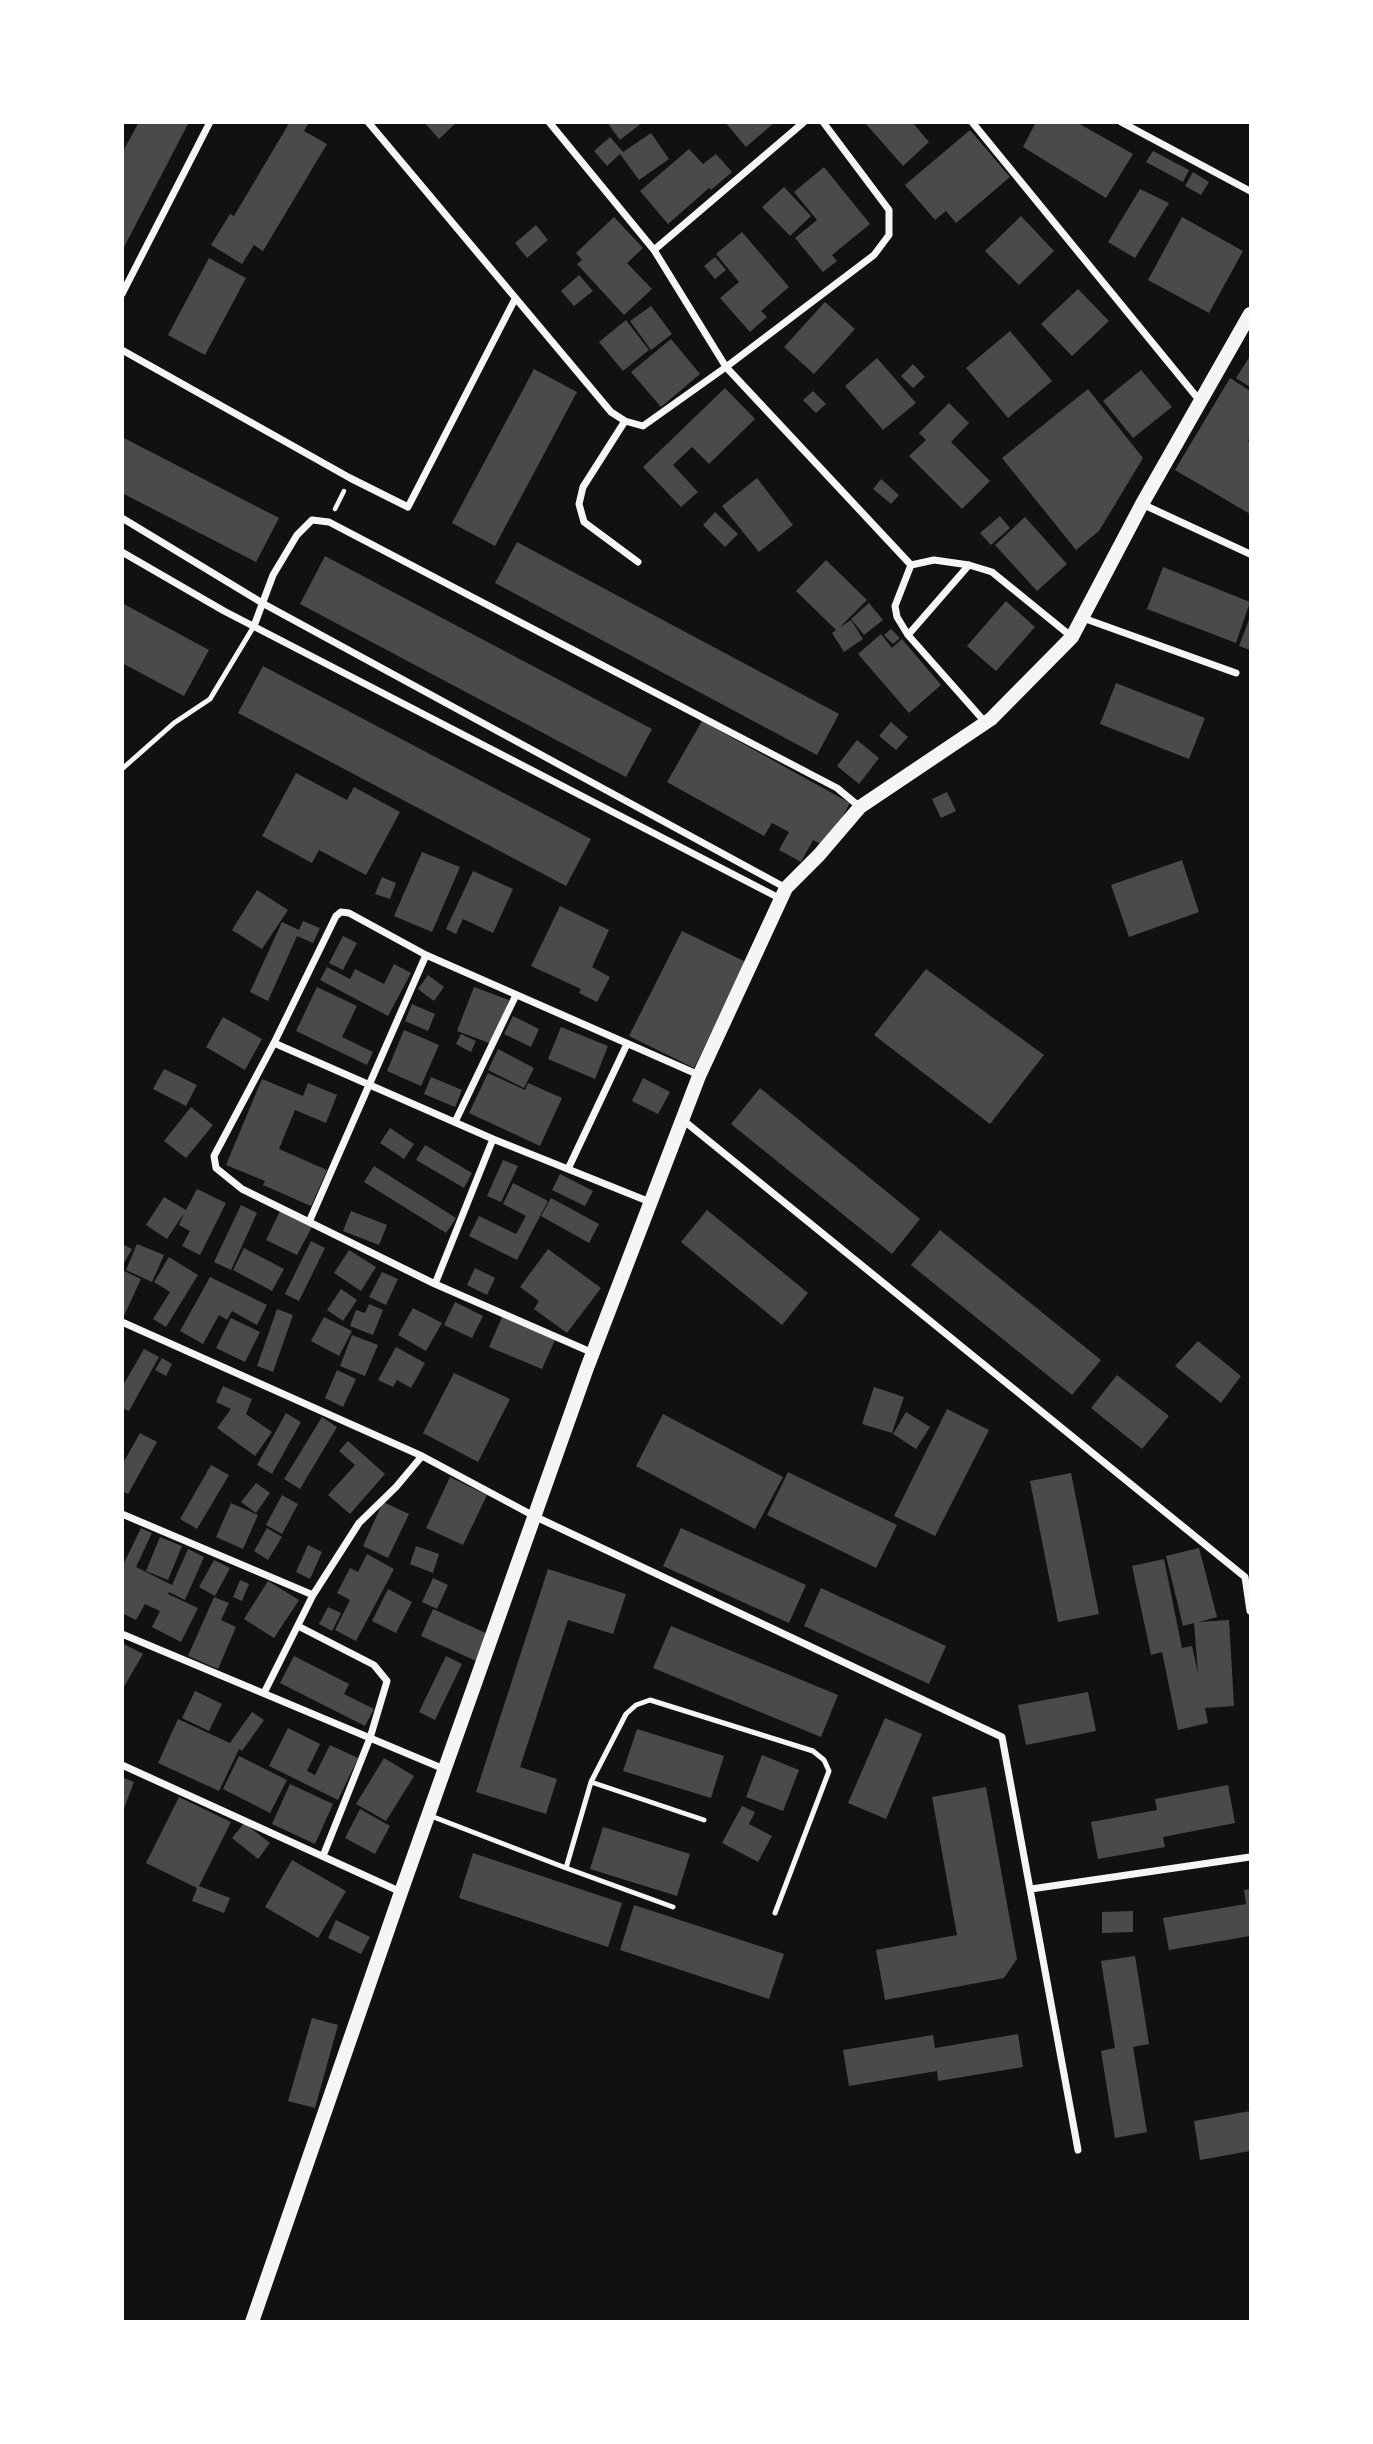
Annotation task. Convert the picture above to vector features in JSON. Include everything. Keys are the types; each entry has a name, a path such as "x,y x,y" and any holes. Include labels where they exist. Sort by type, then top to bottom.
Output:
{"main road":[{"path":"252,2322 444,1769 593,1353 699,1076 784,894 860,807 985,722 1072,637 1142,504 1251,314"}],"street":[{"path":"122,294 210,122"},
{"path":"368,122 611,412 625,421 643,426 874,255 889,235 889,209 823,122"},
{"path":"549,122 654,250 726,367 911,565"},
{"path":"654,250 804,122"},
{"path":"972,122 1200,401"},
{"path":"1121,122 1251,191"},
{"path":"122,350 350,478 408,507 515,299"},
{"path":"625,421 583,486 579,504 584,522 638,562"},
{"path":"1142,504 1251,554"},
{"path":"122,518 264,604 784,894"},
{"path":"254,626 273,575 297,535 312,520 329,522 837,788 860,807"},
{"path":"122,552 224,611 784,894"},
{"path":"911,565 934,560 970,565 992,572 1072,637"},
{"path":"911,565 895,606 897,617 908,635 985,722"},
{"path":"908,635 970,565"},
{"path":"1083,618 1236,673"},
{"path":"593,1353 435,1284 242,1189 216,1168 214,1156 274,1043 336,916 341,912 349,913 426,955 699,1076"},
{"path":"309,1222 426,955"},
{"path":"455,1122 516,995"},
{"path":"274,1043 493,1139 651,1202"},
{"path":"568,1169 627,1044"},
{"path":"683,1119 1245,1577 1251,1611"},
{"path":"435,1284 493,1139"},
{"path":"122,1322 422,1456 534,1516 1002,1737 1078,2150"},
{"path":"264,1693 313,1595 359,1523 396,1487 422,1456"},
{"path":"122,1514 313,1595"},
{"path":"298,1626 374,1665 387,1681 370,1738 323,1856"},
{"path":"122,1634 444,1769"},
{"path":"122,1765 401,1892"},
{"path":"1031,1889 1251,1857"}],"lane":[{"path":"122,769 174,723 210,699 254,626"},
{"path":"566,1868 591,1782 626,1714 636,1704 650,1700 813,1751 824,1760 829,1771 775,1913"},
{"path":"591,1782 705,1820"},
{"path":"428,1815 673,1907"}],"path":[{"path":"329,522 350,478"}],"building":[{"path":"139,122 189,122 122,251 122,153"},
{"path":"284,122 309,122 304,131 327,144 263,251 254,245 242,264 211,245 230,214 234,216 288,125"},
{"path":"424,122 457,122 439,139"},
{"path":"607,122 643,122 620,140"},
{"path":"725,122 775,122 746,147"},
{"path":"912,122 929,142 903,166 866,124"},
{"path":"1036,122 1076,122 1133,154 1106,198 1023,147"},
{"path":"970,130 1010,177 956,223 946,211 935,220 905,185"},
{"path":"651,133 669,159 639,180 620,154 607,166 594,151 610,137 623,152"},
{"path":"689,149 703,164 716,154 732,172 668,224 640,191"},
{"path":"1153,151 1189,170 1183,182 1146,162"},
{"path":"824,167 870,224 832,255 837,261 823,272 795,238 817,220 794,192"},
{"path":"1193,172 1209,182 1201,195 1185,186"},
{"path":"784,187 811,216 790,236 762,207"},
{"path":"1140,189 1169,203 1135,258 1108,242"},
{"path":"1021,216 1054,251 1019,285 985,251"},
{"path":"614,217 643,248 627,263 652,289 624,315 577,264 582,260 576,253"},
{"path":"1182,217 1243,251 1209,313 1148,280"},
{"path":"536,225 548,240 527,258 515,243"},
{"path":"742,232 789,287 761,311 767,317 750,332 720,298 739,282 716,254"},
{"path":"715,257 726,270 715,279 704,266"},
{"path":"209,258 246,278 205,355 168,335"},
{"path":"579,275 593,291 574,306 561,291"},
{"path":"1078,289 1109,321 1072,356 1041,324"},
{"path":"825,302 855,329 814,374 784,347"},
{"path":"651,306 672,334 651,350 630,321"},
{"path":"626,320 649,350 623,371 599,342"},
{"path":"1010,331 1052,381 1008,418 966,368"},
{"path":"671,339 700,374 661,407 631,372"},
{"path":"1250,356 1250,387 1236,378"},
{"path":"877,358 916,403 883,430 845,386"},
{"path":"913,364 925,377 913,388 901,376"},
{"path":"534,369 577,392 495,546 452,523"},
{"path":"1141,370 1172,407 1133,438 1103,401"},
{"path":"1230,378 1250,391 1250,514 1175,470"},
{"path":"725,388 755,419 709,464 692,447 673,465 698,492 681,507 643,467"},
{"path":"1088,389 1143,458 1099,531 1076,550 1002,458"},
{"path":"813,391 826,404 816,413 803,400"},
{"path":"949,403 969,423 951,442 990,481 962,509 909,456 926,440 919,433"},
{"path":"122,437 279,518 256,562 122,493"},
{"path":"757,478 793,525 759,552 722,506"},
{"path":"881,479 899,495 891,504 873,489"},
{"path":"715,512 738,534 725,547 703,525"},
{"path":"1000,516 1010,528 991,545 980,533"},
{"path":"1025,517 1067,564 1037,591 995,545"},
{"path":"517,542 839,714 817,755 495,583"},
{"path":"325,556 652,729 626,777 300,604"},
{"path":"826,560 867,600 840,627 851,620 863,639 844,652 832,633 836,630 796,591"},
{"path":"1163,567 1250,602 1236,643 1147,609"},
{"path":"1006,601 1035,627 996,671 967,646"},
{"path":"122,603 209,650 184,696 122,663"},
{"path":"869,603 883,620 864,635 851,619"},
{"path":"1250,617 1250,650 1239,646"},
{"path":"891,629 900,638 893,644 884,635"},
{"path":"881,634 892,648 902,639 941,685 909,713 858,654"},
{"path":"263,666 591,839 566,886 238,713"},
{"path":"1116,683 1205,718 1189,759 1100,724"},
{"path":"702,721 850,803 826,847 813,840 801,862 779,850 789,832 772,823 764,836 667,782"},
{"path":"891,722 908,737 896,750 879,736"},
{"path":"857,740 879,758 859,784 837,766"},
{"path":"296,773 347,800 354,787 400,812 366,875 319,850 312,863 262,836"},
{"path":"947,792 956,811 941,818 932,799"},
{"path":"422,852 460,867 432,932 394,916"},
{"path":"1182,860 1199,912 1129,937 1111,885"},
{"path":"473,871 513,889 493,933 463,919 456,934 446,929"},
{"path":"382,877 396,883 390,899 375,894"},
{"path":"257,890 288,910 262,949 232,930"},
{"path":"560,906 609,930 592,967 610,977 597,1002 579,993 581,989 531,966"},
{"path":"303,921 320,928 313,943 297,936 268,1001 250,992 282,922 299,930"},
{"path":"682,931 746,962 694,1068 629,1036"},
{"path":"343,936 357,943 343,970 329,963"},
{"path":"394,964 411,973 388,1016 320,980 327,967 350,979 355,969 384,984"},
{"path":"926,969 1044,1055 990,1124 874,1035"},
{"path":"428,975 444,987 434,1001 418,989"},
{"path":"317,987 357,1006 342,1037 373,1052 367,1065 296,1031"},
{"path":"474,987 509,1000 492,1044 457,1031"},
{"path":"412,1004 435,1014 428,1031 405,1021"},
{"path":"513,1016 539,1029 531,1047 504,1034"},
{"path":"223,1017 262,1039 245,1070 206,1047"},
{"path":"561,1027 608,1046 595,1079 548,1059"},
{"path":"404,1030 439,1045 421,1086 387,1071"},
{"path":"461,1034 476,1041 471,1052 456,1044"},
{"path":"498,1049 534,1068 524,1088 488,1070"},
{"path":"164,1069 197,1085 186,1106 153,1089"},
{"path":"488,1073 525,1090 528,1083 562,1098 540,1146 469,1113"},
{"path":"431,1077 462,1090 455,1107 424,1094"},
{"path":"643,1078 670,1092 658,1114 632,1101"},
{"path":"262,1079 303,1096 308,1083 337,1095 326,1123 295,1110 279,1149 327,1170 311,1206 263,1185 265,1181 226,1165"},
{"path":"760,1088 920,1219 892,1254 731,1124"},
{"path":"191,1107 213,1125 186,1158 164,1141"},
{"path":"390,1128 414,1144 404,1159 380,1143"},
{"path":"425,1145 472,1173 464,1188 416,1160"},
{"path":"503,1160 518,1166 501,1202 487,1196"},
{"path":"374,1166 456,1218 446,1233 364,1182"},
{"path":"560,1174 593,1191 585,1206 552,1190"},
{"path":"513,1183 548,1201 517,1260 469,1236 479,1216 516,1234 526,1216 503,1204"},
{"path":"197,1189 226,1203 200,1255 182,1246 190,1231 179,1225 184,1213 167,1239 146,1225 164,1197 186,1210"},
{"path":"551,1198 599,1224 589,1243 541,1216"},
{"path":"241,1205 257,1213 231,1270 214,1262"},
{"path":"707,1210 808,1293 782,1325 681,1242"},
{"path":"280,1211 312,1227 297,1255 266,1240"},
{"path":"351,1211 387,1225 379,1245 343,1231"},
{"path":"940,1230 1101,1360 1072,1395 911,1265"},
{"path":"311,1241 325,1248 299,1301 285,1294"},
{"path":"122,1244 132,1249 122,1266"},
{"path":"137,1244 164,1255 152,1282 126,1270"},
{"path":"244,1248 284,1269 272,1291 233,1270"},
{"path":"548,1249 601,1288 567,1333 534,1309 539,1301 520,1287"},
{"path":"349,1250 376,1267 361,1291 334,1273"},
{"path":"169,1257 198,1275 166,1327 153,1319 170,1292 154,1282"},
{"path":"475,1268 495,1278 487,1295 467,1285"},
{"path":"124,1271 141,1279 122,1320 122,1275"},
{"path":"382,1272 398,1279 386,1305 369,1297"},
{"path":"210,1277 267,1305 257,1325 232,1311 227,1320 219,1315 203,1344 180,1331"},
{"path":"341,1289 357,1300 343,1321 327,1310"},
{"path":"455,1302 483,1316 472,1338 444,1325"},
{"path":"369,1304 383,1310 373,1335 350,1326 356,1310 365,1313"},
{"path":"413,1308 442,1323 426,1351 398,1335"},
{"path":"277,1309 293,1315 273,1372 257,1366"},
{"path":"324,1317 352,1331 339,1356 311,1341"},
{"path":"502,1317 555,1340 542,1369 489,1347"},
{"path":"231,1318 260,1332 245,1362 216,1348"},
{"path":"352,1335 378,1345 365,1376 340,1366"},
{"path":"1198,1341 1241,1376 1221,1403 1175,1366"},
{"path":"396,1347 425,1363 411,1388 397,1380 393,1387 378,1380"},
{"path":"144,1349 159,1357 129,1411 122,1408 122,1387"},
{"path":"162,1358 172,1364 166,1376 155,1370"},
{"path":"337,1370 356,1379 343,1407 325,1398"},
{"path":"454,1373 510,1399 478,1462 423,1433"},
{"path":"1117,1375 1169,1416 1142,1449 1091,1408"},
{"path":"223,1386 252,1399 246,1414 272,1432 255,1456 217,1428 231,1409 216,1402"},
{"path":"874,1387 904,1397 892,1433 862,1424"},
{"path":"947,1409 989,1430 935,1536 894,1516"},
{"path":"906,1412 930,1427 916,1449 893,1434"},
{"path":"286,1413 301,1422 272,1474 257,1465"},
{"path":"663,1414 783,1477 755,1529 636,1466"},
{"path":"322,1417 337,1427 300,1489 284,1479"},
{"path":"140,1433 157,1442 128,1494 122,1491 122,1465"},
{"path":"348,1441 385,1474 350,1514 328,1495 355,1465 339,1451"},
{"path":"211,1465 229,1475 197,1529 180,1519"},
{"path":"788,1472 897,1525 876,1568 767,1515"},
{"path":"1071,1473 1099,1614 1058,1622 1030,1481"},
{"path":"450,1477 487,1495 463,1545 426,1528"},
{"path":"256,1483 270,1493 256,1513 241,1502"},
{"path":"282,1495 298,1504 282,1534 266,1525"},
{"path":"383,1502 409,1514 388,1558 363,1546"},
{"path":"231,1503 258,1515 243,1549 216,1537"},
{"path":"141,1528 152,1533 136,1567 172,1585 188,1549 204,1557 185,1600 169,1592 168,1594 198,1608 181,1642 152,1627 160,1611 145,1604 136,1620 122,1613 122,1567"},
{"path":"267,1528 282,1537 268,1560 254,1551"},
{"path":"681,1528 806,1585 789,1623 663,1566"},
{"path":"160,1537 182,1546 168,1580 146,1571"},
{"path":"308,1545 322,1552 310,1579 296,1572"},
{"path":"416,1546 439,1554 433,1573 410,1564"},
{"path":"1199,1548 1217,1617 1199,1622 1229,1620 1234,1706 1205,1708 1208,1723 1178,1730 1162,1652 1151,1655 1132,1566 1164,1559 1182,1648 1192,1646 1198,1673 1194,1623 1183,1626 1166,1556"},
{"path":"367,1554 394,1569 356,1641 335,1630 350,1600 337,1593 350,1568 358,1572"},
{"path":"214,1560 230,1568 215,1596 199,1587"},
{"path":"548,1569 626,1594 613,1634 568,1620 520,1767 557,1779 546,1814 476,1792"},
{"path":"433,1578 448,1585 437,1609 422,1602"},
{"path":"240,1580 249,1584 242,1601 233,1597"},
{"path":"268,1581 299,1600 274,1638 244,1619"},
{"path":"821,1588 946,1646 929,1684 804,1626"},
{"path":"388,1589 412,1602 396,1633 372,1621"},
{"path":"214,1597 229,1603 221,1620 236,1627 218,1669 188,1656"},
{"path":"328,1607 341,1613 332,1631 319,1624"},
{"path":"433,1609 488,1634 476,1661 421,1636"},
{"path":"671,1626 838,1695 821,1737 653,1668"},
{"path":"122,1643 143,1654 122,1690"},
{"path":"294,1656 349,1684 344,1694 374,1709 365,1726 280,1683"},
{"path":"446,1656 462,1664 435,1720 419,1712"},
{"path":"195,1691 222,1704 209,1731 182,1718"},
{"path":"1088,1692 1096,1731 1026,1745 1018,1705"},
{"path":"252,1712 264,1720 242,1751 239,1749 219,1791 158,1763 178,1719 230,1743"},
{"path":"885,1718 922,1734 886,1819 848,1803"},
{"path":"288,1728 320,1744 307,1771 315,1775 330,1745 358,1758 338,1800 269,1766"},
{"path":"637,1729 724,1756 711,1798 623,1771"},
{"path":"762,1755 799,1770 783,1811 746,1797"},
{"path":"239,1756 287,1780 270,1813 223,1789"},
{"path":"384,1758 414,1776 386,1821 356,1804"},
{"path":"122,1777 134,1782 123,1811 122,1811"},
{"path":"290,1784 333,1804 315,1844 272,1824"},
{"path":"1228,1785 1235,1823 1163,1837 1165,1847 1098,1859 1091,1822 1157,1810 1155,1799"},
{"path":"986,1787 1017,1959 1004,1978 885,2000 876,1950 957,1935 932,1797"},
{"path":"179,1797 231,1822 199,1886 230,1898 224,1913 192,1901 197,1888 146,1863"},
{"path":"742,1806 755,1812 749,1824 772,1836 758,1862 722,1843"},
{"path":"360,1809 390,1826 375,1854 345,1838"},
{"path":"244,1823 270,1843 258,1859 232,1838"},
{"path":"603,1827 690,1854 677,1896 590,1869"},
{"path":"473,1853 622,1903 608,1947 459,1898"},
{"path":"292,1860 346,1891 318,1938 265,1907"},
{"path":"1250,1889 1250,1936 1169,1950 1163,1918 1246,1904 1244,1890"},
{"path":"634,1905 784,1954 769,1999 620,1950"},
{"path":"1133,1911 1133,1932 1102,1933 1102,1912"},
{"path":"336,1920 370,1937 361,1954 328,1938"},
{"path":"1135,1956 1149,2044 1133,2047 1147,2132 1115,2138 1101,2051 1115,2048 1101,1961"},
{"path":"312,2018 338,2025 315,2108 288,2101"},
{"path":"1018,2034 1023,2067 938,2081 937,2071 849,2086 843,2050 933,2035 935,2048"},
{"path":"1250,2111 1250,2151 1200,2160 1194,2121"}]}
